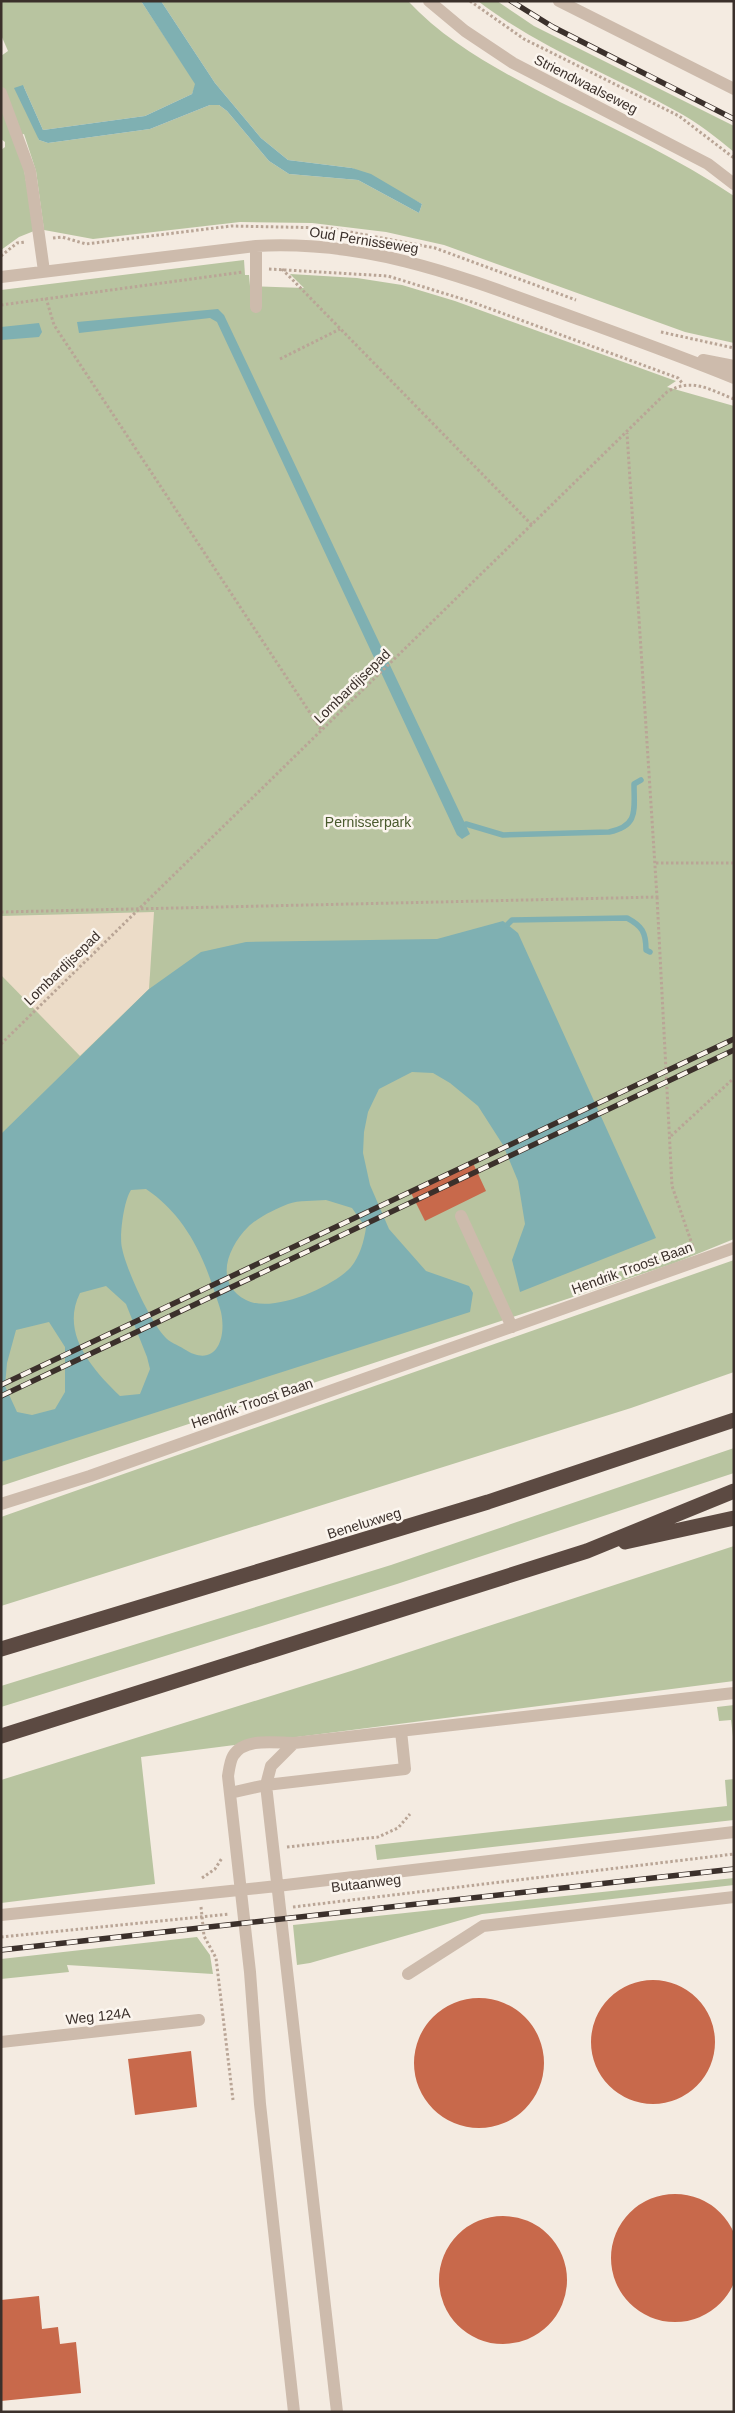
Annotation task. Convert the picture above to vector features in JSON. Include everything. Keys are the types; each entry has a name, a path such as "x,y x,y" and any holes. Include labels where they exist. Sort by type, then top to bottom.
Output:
{"highway":[{"name":"Beneluxweg","path":"1,1649 488,1502 734,1420"},
{"path":"1,1736 587,1551 734,1491"},
{"path":"587,1551 734,1518"}],"street":[{"name":"Striendwaalseweg","path":"429,1 465,31 513,63 708,164 734,184"},
{"path":"559,1 734,89"},
{"path":"1,93 30,171 44,271"},
{"name":"Oud Pernisseweg","path":"1,277 256,246 291,244 334,247 426,265 679,356 734,378"},
{"path":"256,246 256,307"},
{"name":"Oud Pernisseweg","path":"679,356 734,366"},
{"path":"461,1216 512,1327"},
{"name":"Hendrik Troost Baan","path":"1,1504 90,1476 734,1248"},
{"path":"294,2412 261,2114 243,1912 228,1776 233,1756 258,1742 294,1743 734,1693"},
{"path":"230,1793 266,1785 405,1769 402,1731"},
{"path":"294,1743 271,1766 266,1785 337,2412"},
{"name":"Butaanweg","path":"1,1915 276,1886 734,1832"},
{"path":"408,1974 484,1926 734,1897"},
{"name":"Weg 124A","path":"1,2042 199,2020"}],"path":[{"name":"Striendwaalseweg","path":"470,1 524,40 679,116 734,158"},
{"path":"282,268 340,330 532,525"},
{"path":"1,304 282,268 388,276 469,301 678,378 683,384 704,388 734,399"},
{"path":"46,298 54,325 322,731"},
{"path":"280,359 340,330"},
{"name":"Lombardijsepad","path":"1,1044 667,392 683,384"},
{"path":"626,433 656,863 672,1186 698,1260"},
{"path":"656,863 734,863"},
{"path":"1,912 657,897"},
{"path":"670,1136 734,1078"},
{"name":"Butaanweg","path":"280,1909 734,1854"},
{"path":"1,1938 243,1912"}],"green space":[{"path":"1,1 141,1 196,84 192,94 145,116 43,130 23,85 39,140 48,143 150,129 210,105 219,105 227,111 269,161 289,174 358,180 419,213 422,204 352,168 288,160 261,138 215,83 161,1 408,1 442,32 499,70 670,158 734,196 734,343 685,332 444,245 386,232 312,223 240,222 93,239 44,230 36,171 24,134 14,137 24,169 34,231 19,237 1,250 1,150 5,147 5,142 1,139 1,56 8,51 1,35"},
{"path":"478,1 497,1 534,26 734,126 734,152 707,130 685,116 550,47 501,18"},
{"name":"Pernisserpark","path":"244,260 245,275 249,275 250,286 304,288 290,274 357,278 402,285 455,301 676,381 667,387 734,406 734,1239 675,1263 1,1486 1,290"},
{"path":"734,1260 734,1372 631,1408 1,1606 1,1517"},
{"path":"734,1448 734,1473 397,1584 1,1707 1,1686 391,1565"},
{"path":"734,1546 734,1681 141,1757 155,1884 1,1903 1,1780 351,1671"},
{"path":"734,1705 734,1745 731,1720 719,1721 717,1707"},
{"path":"734,1779 734,1820 377,1860 375,1845 727,1806 725,1780"},
{"path":"734,1878 734,1885 482,1914 310,1963 297,1965 293,1925"},
{"path":"197,1937 210,1955 213,1974 67,1965 69,1972 1,1979 1,1959"}],"shaded area":[{"path":"154,912 149,989 80,1056 1,975 1,916"}],"water":[{"path":"141,1 161,1 215,83 261,138 288,160 352,168 371,174 422,204 419,213 358,180 289,174 269,161 227,111 219,105 210,105 150,129 48,143 39,140 14,88 23,85 43,130 145,116 192,94 195,84"},
{"path":"218,309 224,315 470,834 462,839 457,835 217,322 210,318 79,333 77,322"},
{"path":"39,323 42,332 39,337 1,340 1,327"},
{"path":"503,921 518,933 656,1238 520,1292 512,1260 525,1224 518,1181 503,1145 478,1106 450,1083 433,1073 412,1072 379,1089 368,1112 364,1132 363,1153 370,1185 389,1229 426,1271 469,1286 473,1293 470,1312 1,1462 1,1134 149,989 201,952 246,942 437,939","holes":["146,1189 170,1209 189,1234 203,1261 221,1312 222,1322 220,1341 216,1349 211,1353 204,1356 195,1354 167,1339 159,1329 139,1294 128,1269 121,1242 124,1210 131,1190","326,1200 352,1208 366,1228 357,1258 351,1267 331,1283 302,1296 271,1304 246,1300 236,1293 227,1275 227,1265 235,1244 256,1220 278,1208 302,1201","106,1286 126,1304 150,1369 140,1394 120,1396 99,1374 82,1349 76,1336 74,1322 75,1308 80,1293","49,1322 65,1347 65,1392 55,1409 32,1415 17,1412 5,1386 7,1363 16,1330"]}],"building":[{"path":"473,1163 486,1191 425,1221 411,1193"},
{"path":"653,1980 677,1984 697,1998 711,2018 715,2042 711,2066 697,2086 677,2100 653,2104 629,2100 609,2086 595,2066 591,2042 595,2018 609,1998 629,1984"},
{"path":"479,1998 492,1999 504,2003 525,2017 539,2038 543,2050 543,2076 539,2088 525,2109 504,2123 492,2127 479,2128 466,2127 454,2123 433,2109 419,2088 415,2076 414,2063 415,2050 419,2038 433,2017 454,2003 466,1999"},
{"path":"191,2051 197,2107 135,2115 128,2059"},
{"path":"675,2194 699,2199 720,2213 734,2234 739,2258 734,2282 720,2303 699,2317 675,2322 651,2317 630,2303 616,2282 611,2258 616,2234 630,2213 651,2199"},
{"path":"503,2216 527,2221 539,2227 548,2235 556,2244 562,2256 567,2280 562,2304 556,2316 548,2325 539,2333 527,2339 503,2344 479,2339 467,2333 458,2325 450,2316 444,2304 439,2280 444,2256 450,2244 458,2235 467,2227 479,2221"},
{"path":"39,2296 42,2329 58,2327 60,2344 76,2342 81,2393 1,2401 1,2300"}],"waterway":[{"path":"466,824 503,835 609,832 626,826 630,821 634,809 634,784 641,780"},
{"path":"507,925 512,920 627,918 640,927 644,934 646,950 650,952"}],"railway":[{"path":"511,1 553,27 734,119"},
{"path":"1,1385 734,1039"},
{"path":"1,1396 734,1050"},
{"path":"1,1950 734,1869"}]}
